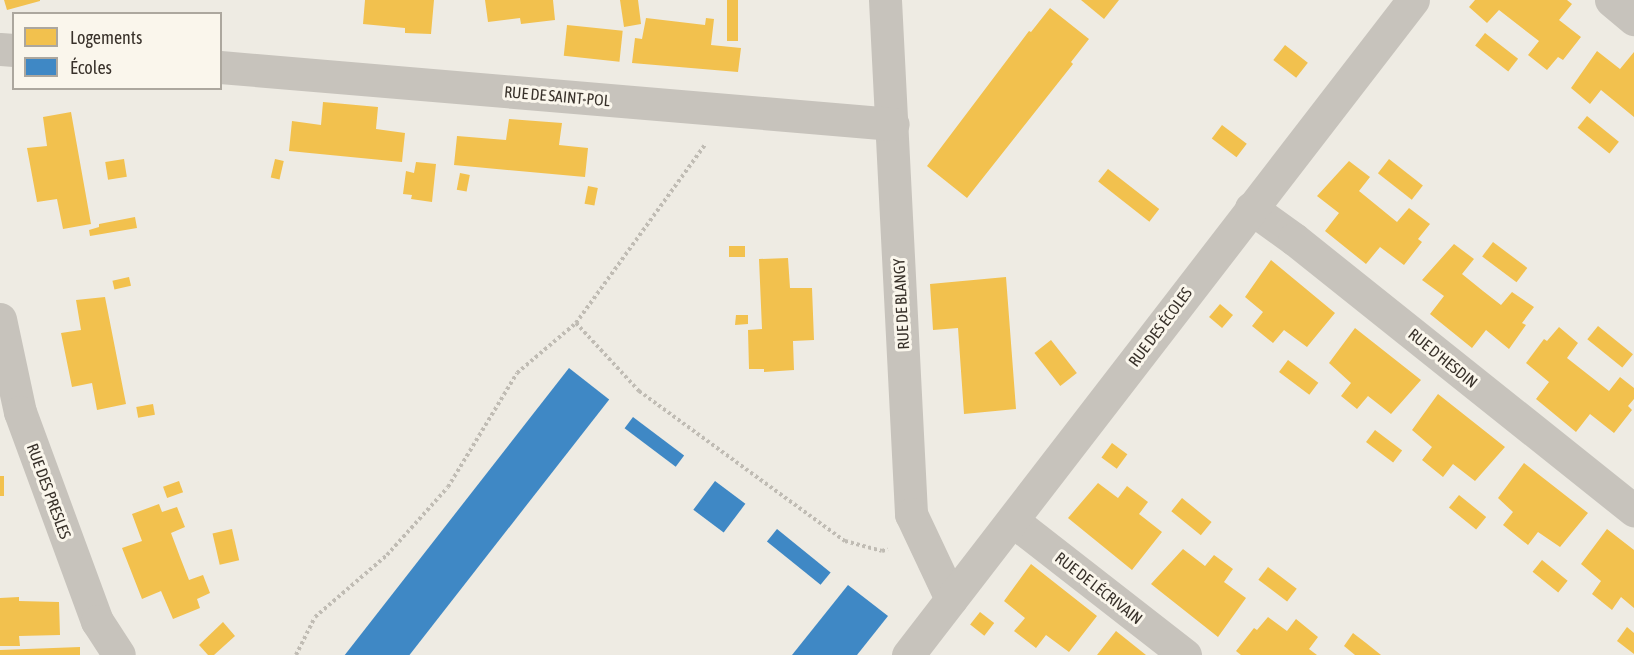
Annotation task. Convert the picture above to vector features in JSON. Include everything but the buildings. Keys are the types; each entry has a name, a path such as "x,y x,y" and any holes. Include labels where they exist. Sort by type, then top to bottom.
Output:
{"street":[{"name":"RUE DE BLANGY","path":"885,0 911,514 951,599"},
{"name":"RUE DES ÉCOLES","path":"908,655 1413,0"},
{"path":"1611,0 1634,19"},
{"name":"RUE DE SAINT-POL","path":"222,68 893,124"},
{"name":"RUE D'HESDIN","path":"1251,208 1294,239 1634,510"},
{"name":"RUE DES PRESLES","path":"0,319 20,412 97,621 119,655"},
{"name":"RUE DE LÉCRIVAIN","path":"1014,520 1185,655"}],"path":[{"path":"296,655 315,617 387,555 448,487 517,373 576,323 634,246 729,110"},
{"path":"576,323 639,392 845,541 882,551 924,541"}]}
